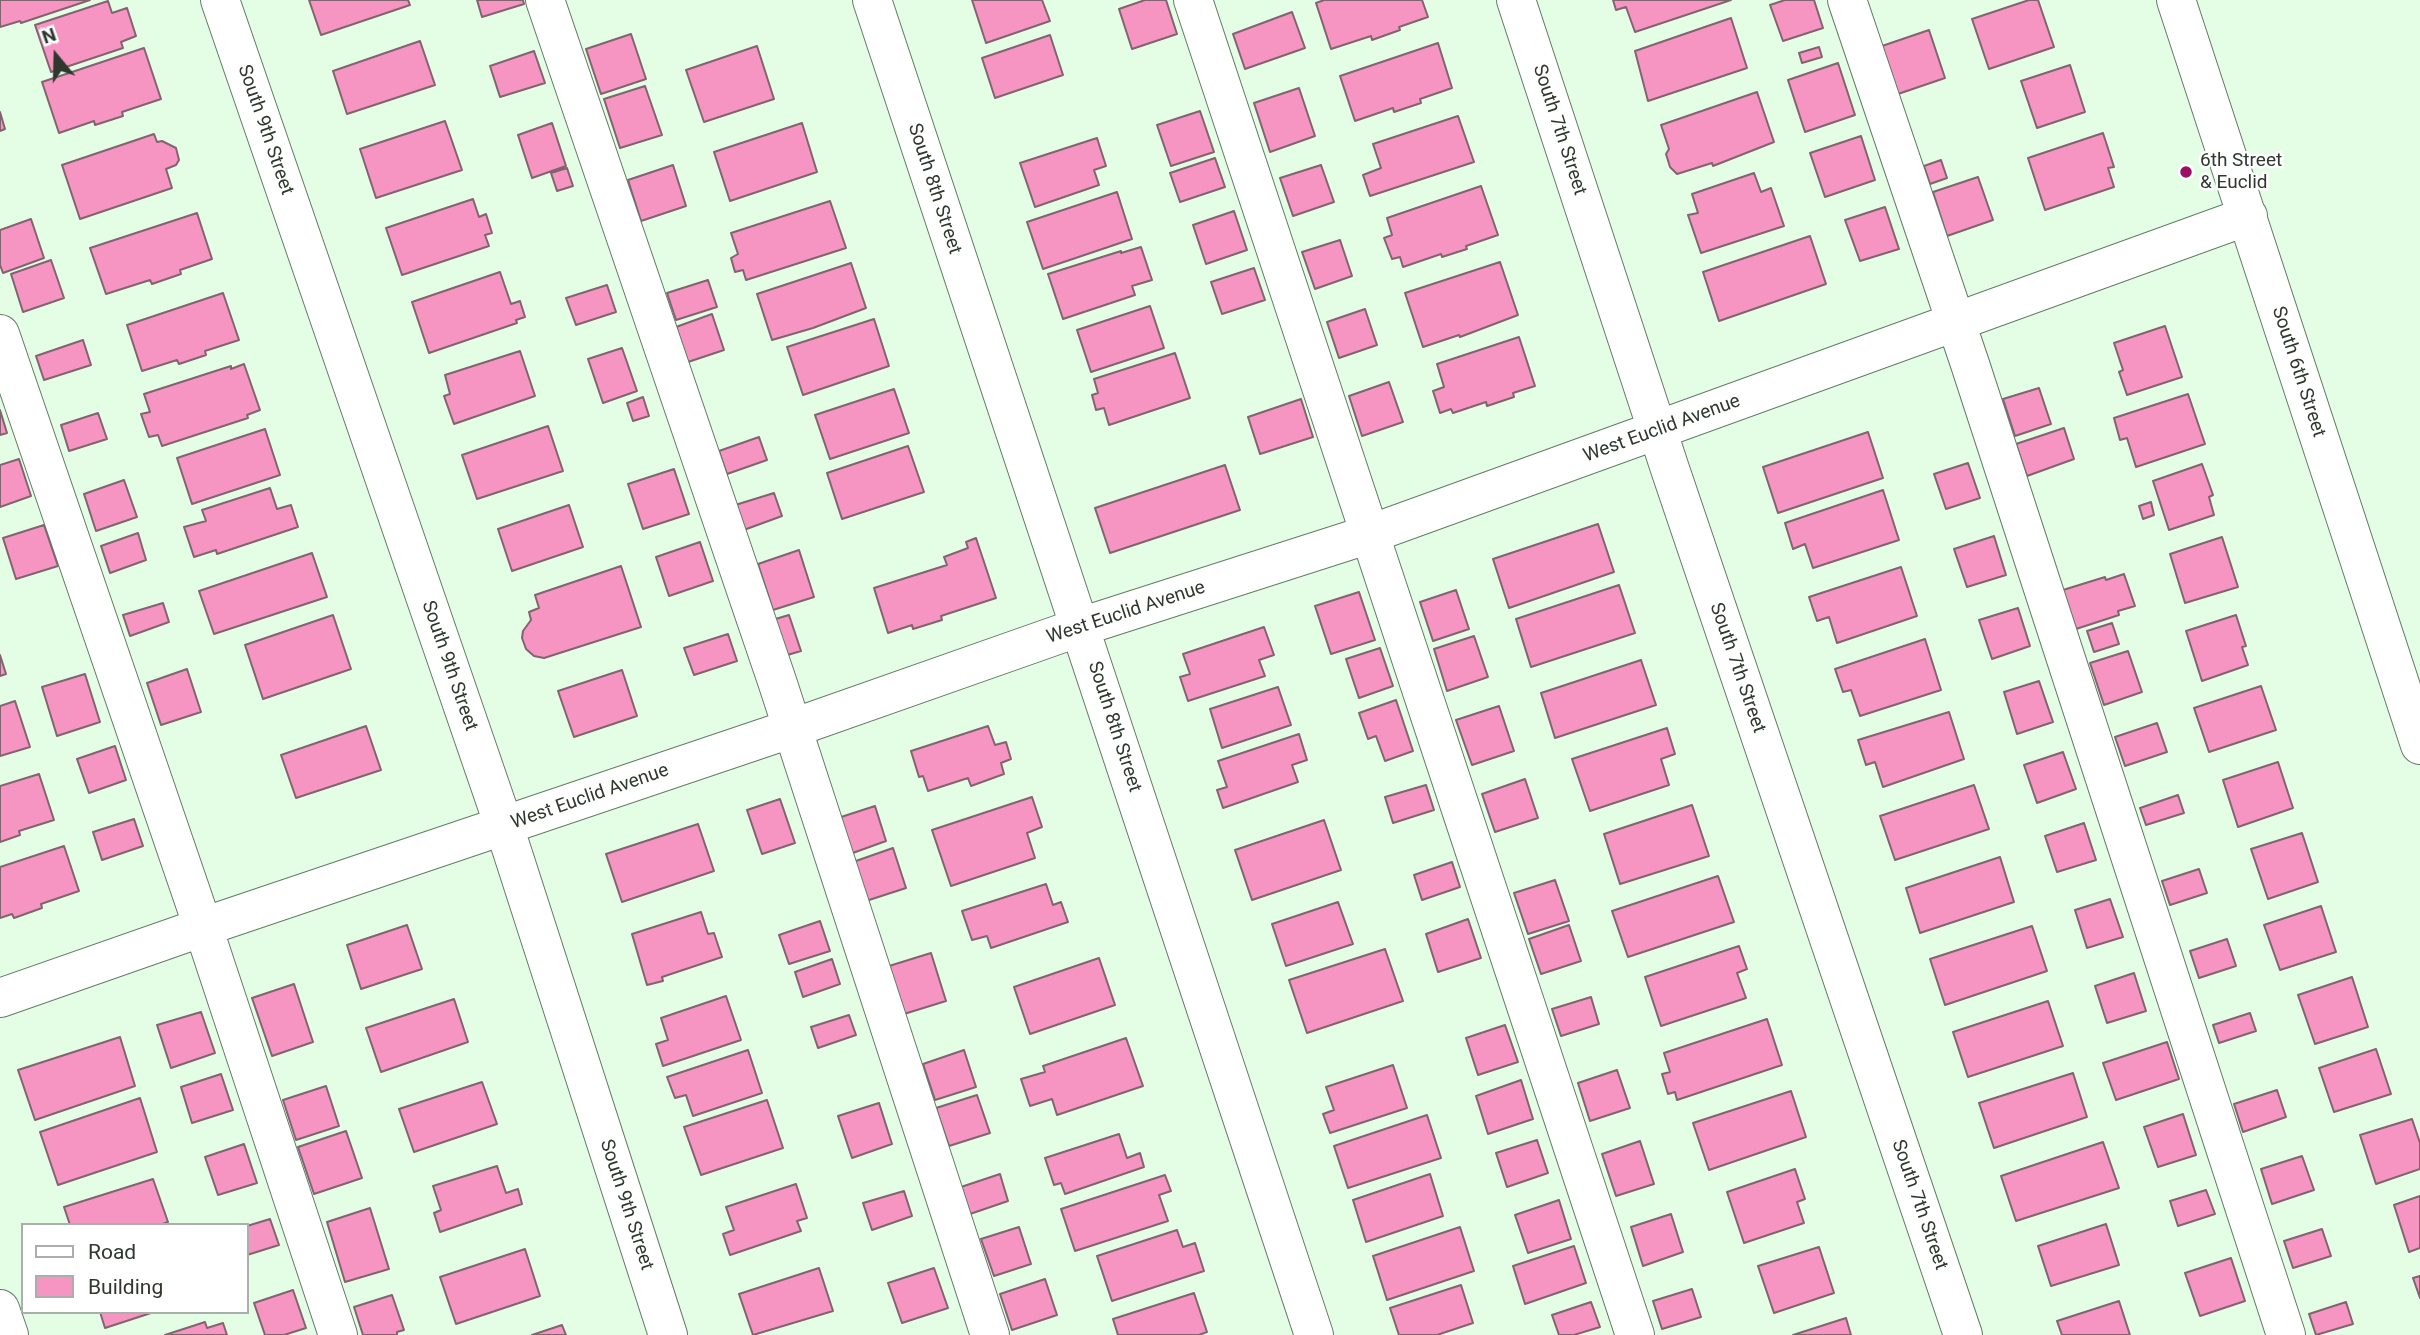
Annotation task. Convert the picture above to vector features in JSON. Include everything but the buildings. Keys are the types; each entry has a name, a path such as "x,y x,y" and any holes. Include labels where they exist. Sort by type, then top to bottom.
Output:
{"street":[{"name":"South 9th Street","path":"220,0 504,826 668,1335"},
{"path":"545,0 793,728 990,1335"},
{"name":"South 8th Street","path":"872,0 1314,1335"},
{"path":"1193,0 1635,1335"},
{"name":"South 7th Street","path":"1516,0 1657,431 1962,1335"},
{"path":"1847,0 1956,324 2286,1335"},
{"name":"South 6th Street","path":"2176,0 2420,745"},
{"name":"West Euclid Avenue","path":"0,998 1080,628 1370,534 1956,324 2248,216"},
{"path":"0,334 203,927 338,1335"},
{"path":"0,1309 9,1335"}],"place":[{"name":"6th Street & Euclid","path":"2186,172"}]}
